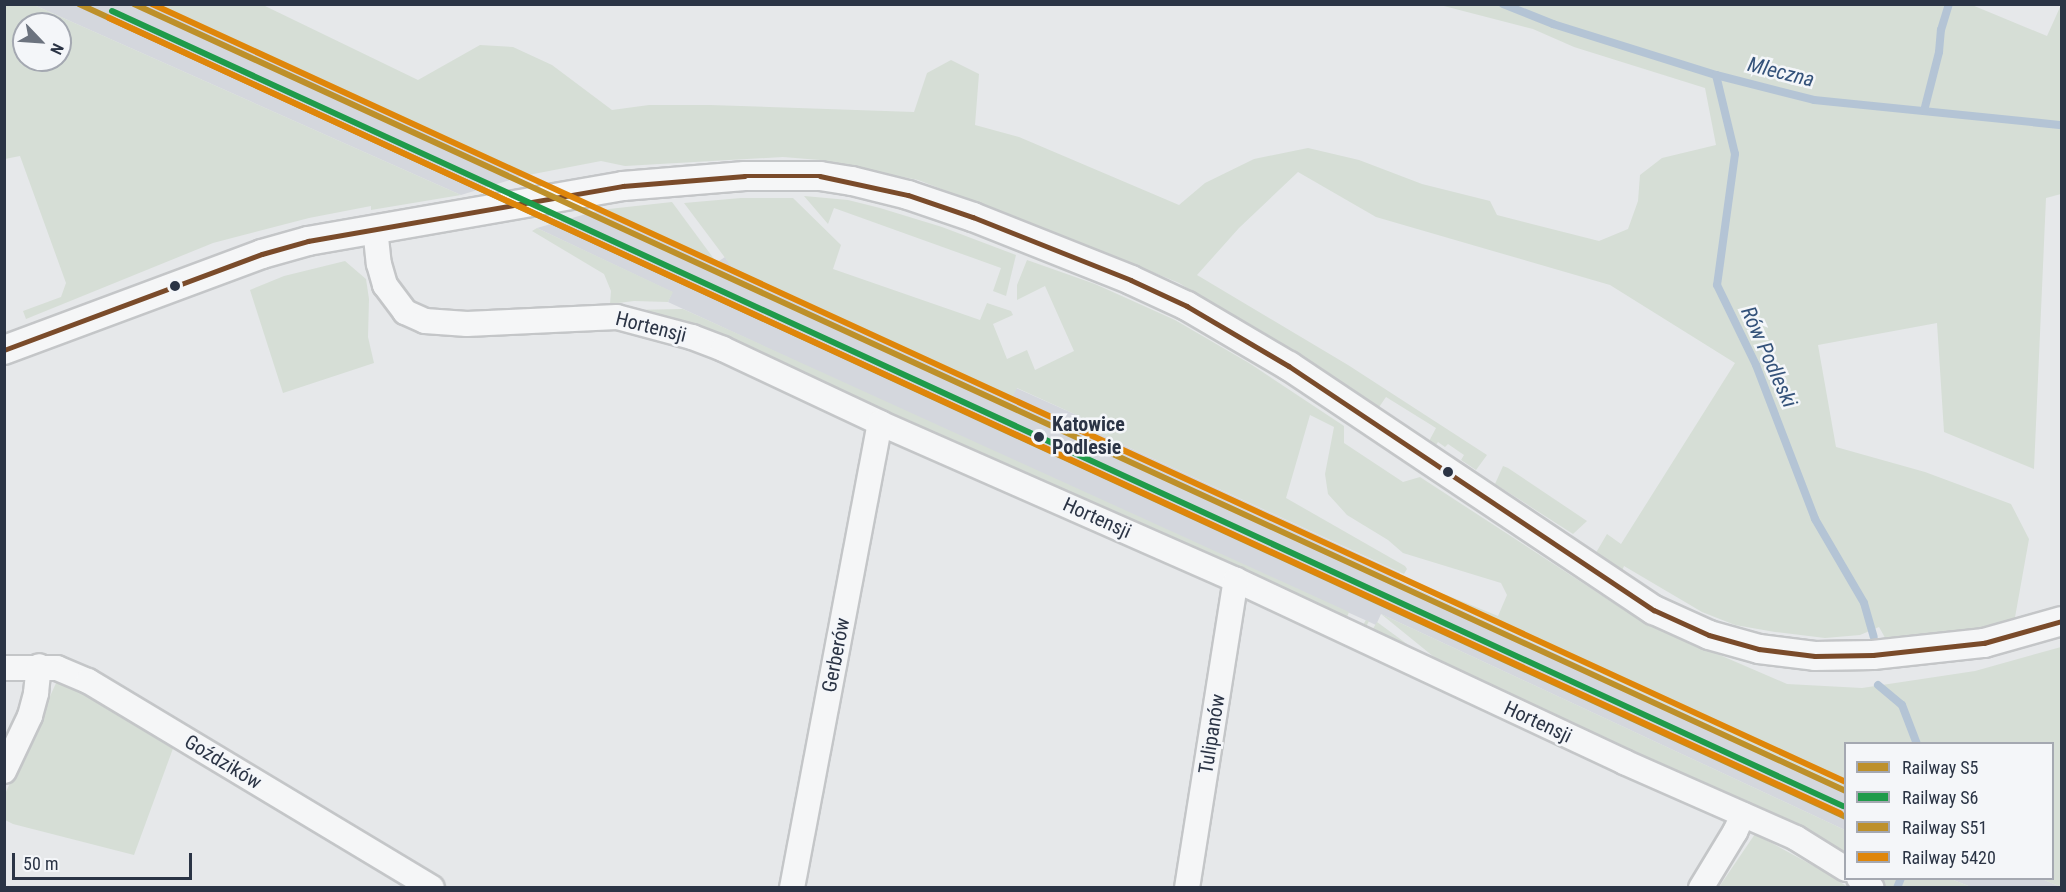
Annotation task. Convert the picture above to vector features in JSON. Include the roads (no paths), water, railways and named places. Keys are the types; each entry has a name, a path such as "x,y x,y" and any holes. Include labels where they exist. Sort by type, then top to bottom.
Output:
{"street":[{"path":"4,350 262,254 309,241 634,185 785,174 852,181 908,195 973,217 1150,288 1213,320 1299,373 1654,610 1709,635 1759,649 1815,656 1874,655 1984,643 2061,621"},
{"name":"Hortensji","path":"375,228 379,264 385,285 405,312 425,321 467,324 617,316 692,337 723,349 880,423 1236,580 1624,762 1815,848 1844,868"},
{"name":"Gerberów","path":"792,888 880,423"},
{"name":"Tulipanów","path":"1187,888 1236,580"},
{"path":"4,771 30,716 36,693 39,666"},
{"name":"Goździków","path":"4,668 39,666 57,668 88,681 432,888"},
{"path":"1701,888 1743,815"}],"waterway":[{"name":"Mleczna","path":"1503,4 1553,24 1716,75 1814,100 2062,125"},
{"path":"1924,111 1939,52 1941,30 1949,4"},
{"name":"Rów Podleski","path":"1716,75 1735,154 1717,285 1756,365 1815,519 1864,603 1874,637"},
{"name":"Rów Podleski","path":"1878,685 1902,705 1916,742"},
{"name":"Rów Podleski","path":"1897,888 1900,880"}],"rail line":[{"name":"S5","path":"79,4 1844,816"},
{"name":"S51","path":"134,4 1844,790"},
{"name":"S6","path":"112,11 1843,806"},
{"name":"5420","path":"109,18 1840,813"}],"place":[{"name":"Katowice Podlesie","path":"1039,437"}]}
